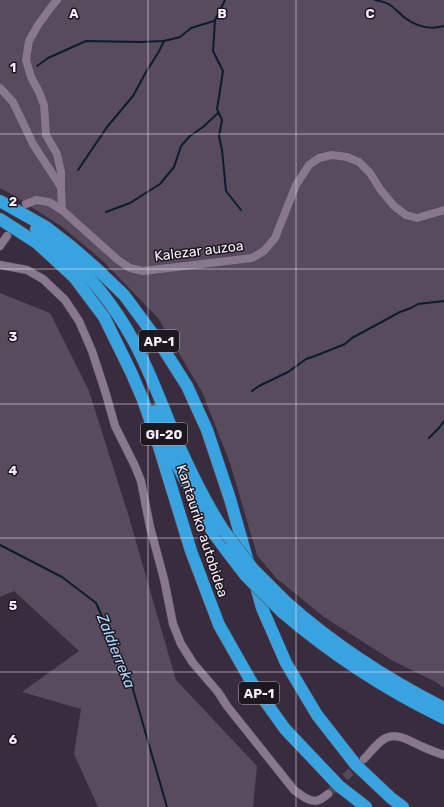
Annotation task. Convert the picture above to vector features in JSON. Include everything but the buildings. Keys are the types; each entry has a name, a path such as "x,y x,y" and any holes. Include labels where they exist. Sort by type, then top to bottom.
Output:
{"highway":[{"name":"GI-20","path":"0,202 66,254 90,278 110,302 134,341 186,460 213,514 253,569 284,607 306,620 386,675 444,708"},
{"name":"AP-1","path":"0,202 46,227 97,269 124,295 162,345 187,386 207,430 230,499 262,608 286,663 317,715 356,765 391,798 403,807"},
{"name":"Kantauriko autobidea","path":"0,219 37,243 74,278 104,317 143,400 191,551 219,625 252,683 285,729 339,786 366,807"},
{"name":"GI-20","path":"104,317 138,371 176,463 212,531 246,576 284,607 324,646 350,664 412,702 444,718"}],"street":[{"path":"58,0 38,25 29,41 26,60 31,77 44,105 46,135 57,154 61,172 62,210"},
{"path":"0,88 13,102 34,144 61,187"},
{"name":"Kalezar auzoa","path":"26,204 36,200 49,202 62,210 118,260 130,268 143,271 252,258 264,251 275,238 296,185 309,165 320,158 332,155 346,157 359,162 370,173 380,189 394,206 406,215 417,218 444,210"},
{"path":"0,246 7,236"},
{"path":"0,265 27,270 44,279 65,300 79,321 92,351 115,426 141,481 150,527 164,579 173,624 181,644 227,706 294,790 303,797 318,801 328,794"},
{"path":"364,759 384,738 392,736 406,739 423,748 444,754"}],"shaded area":[{"path":"0,0 444,0 444,688 436,682 393,661 324,617 276,578 257,555 230,463 202,392 158,318 103,261 61,226 0,188"},
{"path":"0,293 50,313 89,391 128,514 176,680 257,766 253,807 98,807 74,754 81,709 22,692 79,651 14,591 0,597"}],"waterway":[{"path":"225,0 215,20 213,51 223,71 217,109 222,120 219,136 222,150 226,191 241,210"},
{"path":"375,0 388,4 405,18 418,25 434,28 444,26"},
{"path":"37,66 48,58 86,41 164,41 180,37 191,28 214,21"},
{"path":"78,170 107,127 133,96 164,41"},
{"path":"106,212 130,203 160,184 174,167 181,146 190,136 203,127 218,113"},
{"path":"252,391 288,372 306,359 345,344 352,338 400,312 418,304 444,301"},
{"path":"429,438 444,421"},
{"name":"Zaldierreka","path":"0,545 62,577 96,603 130,679 167,807"}],"tunnel":[{"path":"328,794 360,763"}]}
